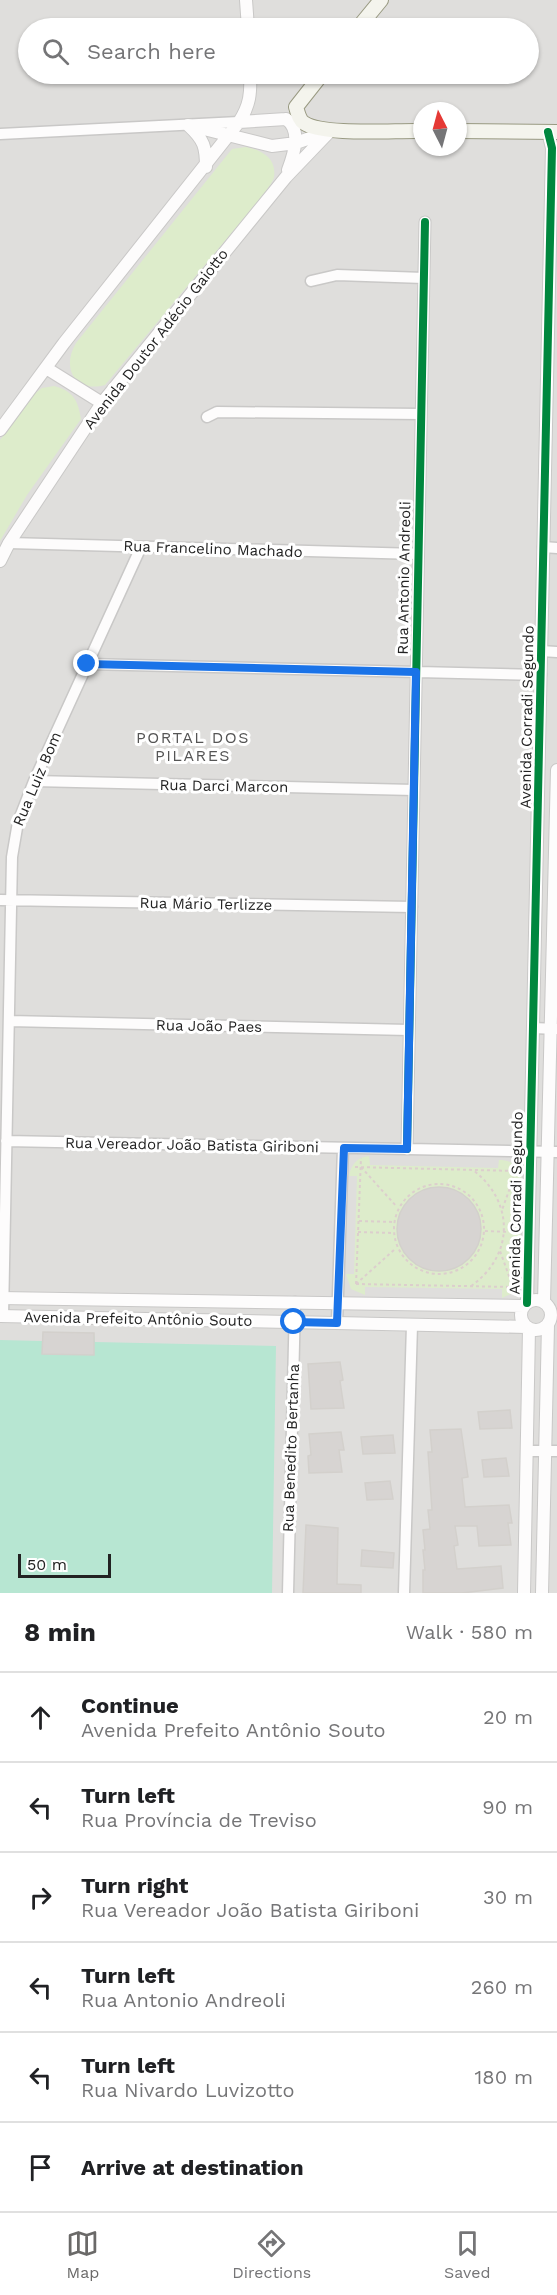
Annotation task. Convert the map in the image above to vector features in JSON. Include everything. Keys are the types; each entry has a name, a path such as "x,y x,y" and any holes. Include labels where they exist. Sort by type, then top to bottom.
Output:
{"main road":[{"path":"366,18 381,0"},
{"path":"314,84 296,107 299,119 303,123 331,130 413,130"},
{"path":"467,131 552,130"}],"street":[{"path":"246,0 247,18"},
{"path":"0,430 46,368 230,135 247,110 251,96 250,84"},
{"path":"286,119 296,107"},
{"path":"0,134 286,119 294,128 296,143 286,177"},
{"path":"239,122 241,130 249,141"},
{"path":"188,125 272,146 296,143 331,130"},
{"path":"188,125 200,136 206,154 206,167"},
{"name":"Avenida Doutor Adécio Gaiotto","path":"0,561 9,543 102,403 286,177 331,130"},
{"name":"Avenida Corradi Segundo","path":"525,1304 531,1151 543,547 553,326 552,130"},
{"name":"Rua Antonio Andreoli","path":"407,1149 425,222"},
{"path":"311,281 337,275 424,278"},
{"path":"46,368 102,403"},
{"path":"207,417 217,412 421,414"},
{"name":"Rua Francelino Machado","path":"9,543 418,555"},
{"name":"Rua Luiz Bom","path":"1,1316 9,1021 6,900 14,837 34,782 141,547"},
{"path":"543,547 557,548"},
{"path":"542,651 557,652"},
{"path":"87,664 541,675"},
{"name":"Avenida Corradi Segundo","path":"549,1304 557,770"},
{"name":"Rua Darci Marcon","path":"34,782 414,790"},
{"path":"539,782 557,782"},
{"name":"Rua Mário Terlizze","path":"6,900 412,907"},
{"path":"536,906 555,907"},
{"name":"Rua João Paes","path":"9,1021 409,1030"},
{"path":"533,1028 554,1029"},
{"name":"Rua Vereador João Batista Giriboni","path":"6,1141 552,1152"},
{"path":"337,1323 344,1148"},
{"name":"Avenida Prefeito Antônio Souto","path":"1,1298 525,1304"},
{"path":"524,1593 528,1328 521,1319 525,1304 535,1300 549,1304 551,1313 551,1451 542,1593"},
{"name":"Rua Benedito Bertanha","path":"288,1593 295,1302"},
{"name":"Avenida Prefeito Antônio Souto","path":"1,1316 528,1328"},
{"path":"528,1328 541,1329 551,1323"},
{"path":"404,1593 412,1325"},
{"path":"526,1451 551,1451"}],"path":[{"path":"356,1284 362,1148"},
{"path":"343,1167 516,1171 502,1210"},
{"path":"361,1167 398,1208"},
{"path":"471,1286 491,1268 500,1251 504,1231 502,1210 491,1188 473,1170"},
{"path":"440,1184 451,1185 468,1195 480,1211 484,1231 479,1250 466,1265 447,1274 427,1273 418,1269 402,1256 397,1247 393,1233 398,1208 404,1200 420,1188 440,1184"},
{"path":"359,1221 394,1222"},
{"path":"484,1231 509,1232"},
{"path":"358,1232 393,1233"},
{"path":"356,1284 397,1247"},
{"path":"356,1284 513,1287 500,1251"}],"shaded area":[{"path":"0,0 557,0 557,1593 0,1593"}],"green space":[{"path":"246,147 267,156 273,165 273,179 264,194 105,385 95,387 79,382 71,369 70,361 76,343 232,149"},
{"path":"54,386 74,397 81,419 27,495 0,541 0,440 34,394 42,388"},
{"path":"369,1156 370,1165 498,1168 499,1160 515,1165 522,1181 519,1284 515,1292 502,1298 502,1289 365,1287 365,1295 351,1289 346,1274 354,1274 357,1176 349,1176 356,1162"},
{"path":"43,1332 94,1333 95,1342 276,1346 272,1593 0,1593 0,1340 42,1341"}],"building":[{"path":"431,1187 447,1187 463,1194 474,1205 481,1221 478,1245 469,1259 447,1271 431,1271 415,1264 404,1253 397,1237 397,1221 404,1205 415,1194"},
{"path":"43,1332 94,1333 94,1355 42,1354"},
{"path":"340,1362 344,1408 311,1409 308,1364"},
{"path":"510,1410 512,1428 480,1429 478,1412"},
{"path":"461,1429 468,1477 462,1478 465,1507 509,1505 512,1523 508,1523 511,1545 479,1546 477,1526 455,1526 458,1545 454,1546 457,1569 501,1566 503,1588 462,1593 423,1593 423,1570 425,1570 423,1550 425,1550 423,1530 430,1529 428,1510 432,1510 428,1452 432,1452 430,1430"},
{"path":"341,1432 344,1450 339,1450 342,1472 309,1473 308,1456 311,1455 309,1434"},
{"path":"393,1435 395,1453 363,1454 361,1437"},
{"path":"506,1458 509,1476 484,1477 482,1460"},
{"path":"390,1481 393,1499 367,1500 365,1483"},
{"path":"306,1525 338,1528 337,1584 361,1585 361,1593 303,1593"},
{"path":"362,1550 394,1553 393,1568 361,1566"}],"cycle path":[{"path":"527,1303 552,148 548,132"},
{"path":"407,1149 425,222"}],"district":[{"name":"PORTAL DOS PILARES","path":"193,746"}],"route":[{"path":"87,664 416,672 407,1149 344,1148 337,1323 294,1322"}]}
